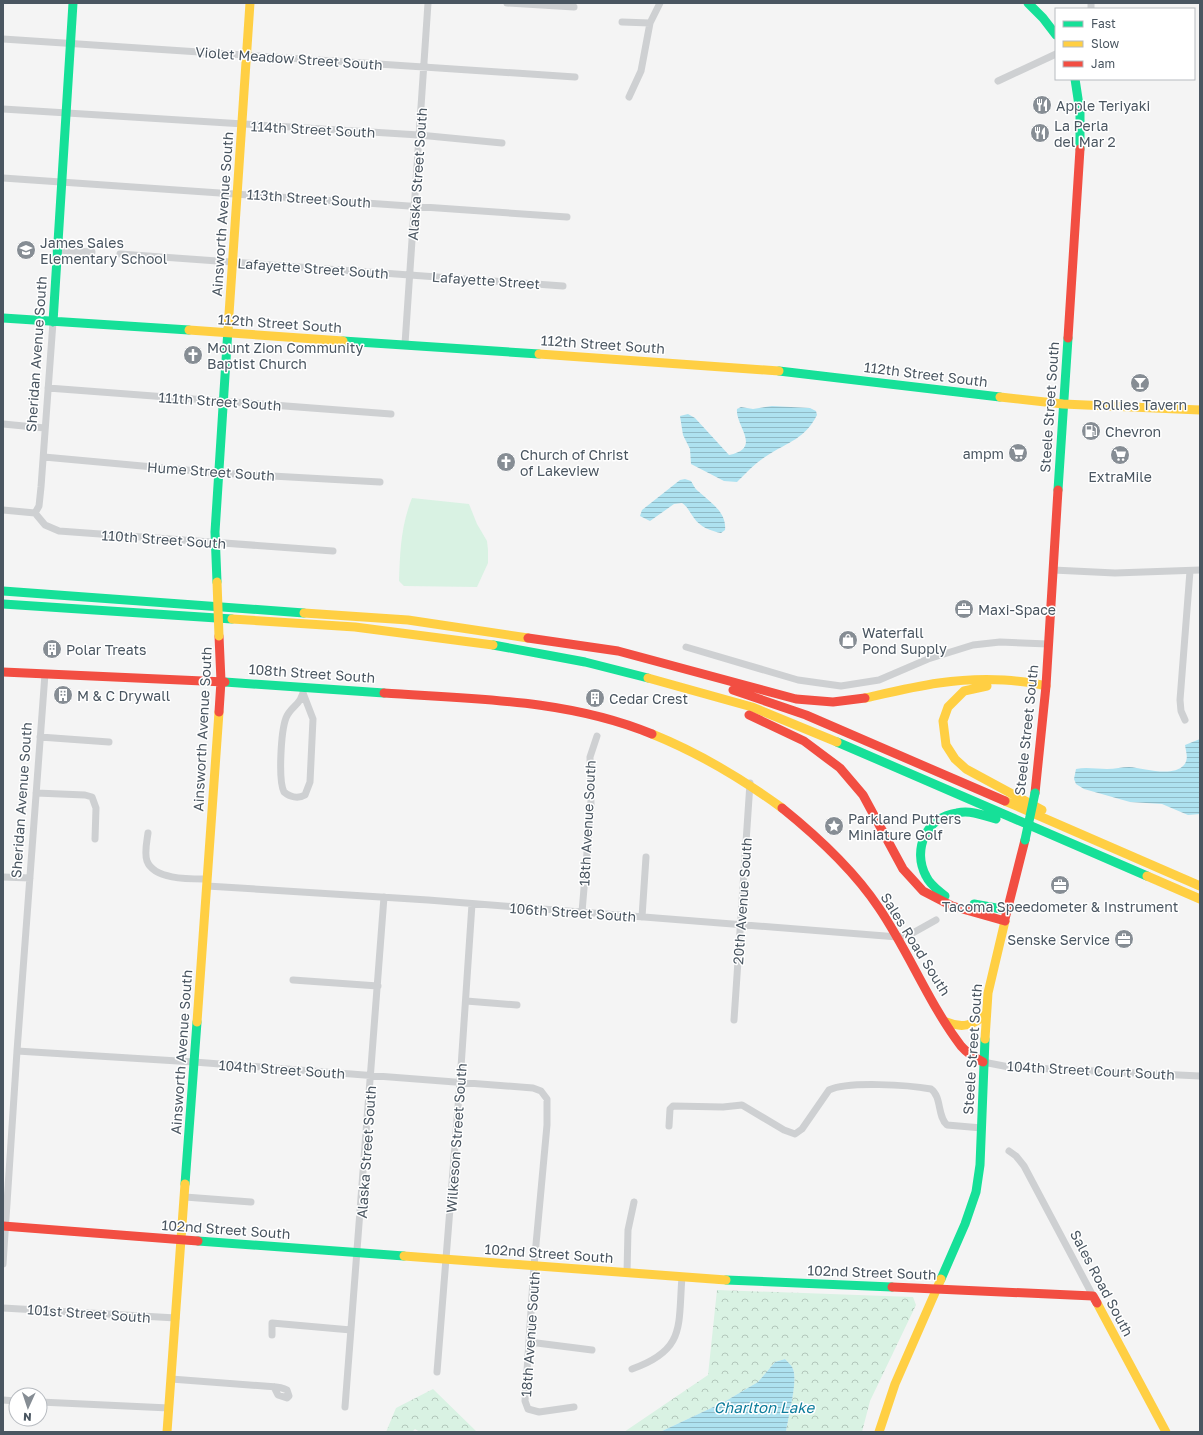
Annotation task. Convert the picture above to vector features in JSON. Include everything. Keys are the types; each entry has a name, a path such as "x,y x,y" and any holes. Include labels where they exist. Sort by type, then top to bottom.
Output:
{"main road":[{"name":"Sheridan Avenue South","path":"53,322 60,182 73,3"},
{"name":"Ainsworth Avenue South","path":"167,1432 221,682 215,543 250,3"},
{"path":"1028,3 1043,18 1055,34"},
{"name":"Steele Street South","path":"878,1432 895,1384 965,1224 976,1192 980,1165 983,1062 989,983 1025,840 1040,765 1081,119 1080,99 1075,80"},
{"name":"112th Street South","path":"3,318 761,369 1063,404 1200,410"},
{"path":"3,591 384,617 618,651 796,699 816,702 832,703 860,700 933,683 966,680 1035,682 1046,686"},
{"path":"3,604 355,627 474,641 585,662 752,707 798,725 1200,899"},
{"path":"561,643 696,678 806,715 1200,886"},
{"name":"108th Street South","path":"3,672 221,682 303,690 531,703 569,709 617,722"},
{"path":"1046,686 1032,690 990,685 973,688 960,693 948,707 944,717 943,728 946,745 955,759 966,769 1005,791 1091,833 1110,847"},
{"path":"690,690 764,722 824,754 858,787 905,870 916,886 942,902 1005,921"},
{"name":"Sales Road South","path":"617,722 654,735 699,754 750,783 793,816 847,867 870,896 898,936 962,1047 975,1058 983,1062"},
{"path":"1007,910 950,899 930,885 921,867 920,852 923,839 935,823 950,814 975,813 1012,824 1082,852 1108,859"},
{"path":"947,1022 964,1028 974,1024 986,1014"},
{"name":"102nd Street South","path":"4,1226 743,1281 938,1288 1093,1296"},
{"name":"Sales Road South","path":"1093,1296 1166,1432"}],"street":[{"name":"Alaska Street South","path":"405,344 428,3"},
{"path":"507,3 574,8"},
{"path":"629,97 641,71 650,23 660,3"},
{"path":"622,22 650,23"},
{"name":"Violet Meadow Street South","path":"3,38 575,77"},
{"path":"998,82 1055,54"},
{"name":"114th Street South","path":"3,109 419,135 502,143"},
{"name":"113th Street South","path":"3,178 415,205 567,217"},
{"path":"56,250 92,252"},
{"name":"Lafayette Street South","path":"120,254 410,275"},
{"name":"Lafayette Street","path":"410,275 563,286"},
{"name":"Sheridan Avenue South","path":"35,513 39,506 44,457 53,322"},
{"name":"111th Street South","path":"48,388 391,414"},
{"path":"3,424 45,428"},
{"name":"Hume Street South","path":"44,457 219,473 380,482"},
{"path":"3,510 35,513"},
{"name":"110th Street South","path":"35,513 44,525 59,530 332,551"},
{"path":"1053,570 1115,573 1200,570"},
{"path":"1186,720 1180,710 1180,700 1190,571"},
{"path":"686,647 798,680 842,686 879,680 928,659 972,645 1000,642 1048,644"},
{"name":"Sheridan Avenue South","path":"3,1264 4,1226 45,674"},
{"path":"303,690 313,719 310,782 305,795 300,797 291,796 284,792 281,782 284,729 288,714 299,702 303,690"},
{"name":"18th Avenue South","path":"582,912 591,805 590,757 597,736"},
{"path":"40,737 109,742"},
{"name":"20th Avenue South","path":"734,1020 750,783"},
{"path":"36,793 88,795 95,802 97,811 95,839"},
{"name":"106th Street South","path":"148,833 146,858 149,865 155,870 180,878 207,882 472,904 898,936 910,934 936,920"},
{"path":"642,917 646,857"},
{"path":"3,877 30,878"},
{"name":"Alaska Street South","path":"345,1407 372,1075 384,897"},
{"name":"Wilkeson Street South","path":"437,1372 460,1082 472,904"},
{"path":"293,980 378,986"},
{"path":"466,1001 517,1005"},
{"name":"104th Street South","path":"17,1052 194,1062 372,1075 533,1088 545,1094"},
{"name":"104th Street Court South","path":"983,1062 1009,1067 1200,1076"},
{"path":"669,1126 670,1109 673,1106 723,1107 742,1105 784,1130 795,1134 802,1129 829,1090 845,1086 871,1085 932,1089 936,1096 944,1122 949,1126 982,1128"},
{"name":"18th Avenue South","path":"545,1094 547,1098 548,1125 534,1266 525,1401 526,1407 539,1412 574,1407"},
{"name":"Sales Road South","path":"1009,1151 1016,1156 1024,1166 1093,1296"},
{"path":"184,1196 250,1202"},
{"path":"627,1273 628,1230 634,1202"},
{"path":"632,1369 653,1361 661,1356 671,1345 678,1325 682,1277"},
{"name":"101st Street South","path":"3,1308 176,1318"},
{"path":"272,1335 272,1323 351,1330"},
{"path":"529,1342 592,1350"},
{"path":"171,1378 274,1387"},
{"path":"48,1402 169,1408"}],"green space":[{"path":"412,498 469,504 477,524 487,541 488,550 488,563 477,587 404,586 399,581 403,528"},
{"path":"717,1290 913,1297 916,1305 870,1401 862,1432 786,1432 794,1390 794,1374 793,1369 785,1359 775,1362 758,1382 724,1402 660,1432 624,1432 708,1375"},
{"path":"433,1389 477,1432 420,1432 415,1429 412,1432 386,1432 396,1408"}],"water":[{"path":"772,406 810,408 816,411 817,415 807,430 796,439 760,461 737,482 724,481 691,464 690,449 683,435 680,416 688,414 695,418 729,455 739,452 744,447 746,442 737,416 737,409 741,407 753,409"},
{"path":"685,479 691,481 695,488 717,508 725,524 725,530 721,533 710,530 699,524 686,506 682,503 674,504 650,521 640,516 642,510 680,480"},
{"path":"1200,739 1200,814 1188,815 1162,804 1130,802 1084,789 1076,784 1074,779 1076,769 1080,768 1107,769 1129,767 1165,772 1179,769 1186,763 1187,755 1185,745"},
{"name":"Charlton Lake","path":"785,1359 790,1364 794,1375 794,1391 786,1432 660,1432 724,1402 758,1382 775,1362"}],"traffic: fast":[{"path":"53,322 73,3"},
{"path":"1028,3 1043,18 1055,34"},
{"path":"1075,80 1080,112 1080,149"},
{"path":"3,318 189,330"},
{"path":"217,582 215,532 228,329"},
{"path":"1058,490 1068,338"},
{"path":"343,341 539,354"},
{"path":"779,371 1000,397"},
{"path":"3,591 304,613"},
{"path":"3,604 232,619"},
{"path":"493,645 585,662 648,678"},
{"path":"225,682 384,693"},
{"path":"837,742 1147,876"},
{"path":"1025,840 1035,793"},
{"path":"945,896 930,882 922,866 921,846 930,828 937,821 946,816 962,812 976,813 996,819"},
{"path":"974,904 1007,910"},
{"path":"185,1184 197,1022"},
{"path":"941,1279 965,1224 976,1192 980,1165 985,1039"},
{"path":"198,1241 404,1256"},
{"path":"726,1280 892,1287"}],"traffic: slow":[{"path":"228,329 250,3"},
{"path":"189,330 343,341"},
{"path":"539,354 779,371"},
{"path":"1000,397 1063,404 1200,410"},
{"path":"217,582 219,636"},
{"path":"304,613 408,620 528,638"},
{"path":"232,619 355,627 493,645"},
{"path":"648,678 752,707 837,742"},
{"path":"865,698 951,681 985,679 1009,680 1046,686"},
{"path":"987,686 964,691 948,707 943,721 946,745 955,759 966,769 1042,810"},
{"path":"197,1022 219,712"},
{"path":"652,734 686,749 719,767 751,786 782,808"},
{"path":"1005,801 1200,886"},
{"path":"1147,876 1200,899"},
{"path":"985,1039 988,993 1005,921"},
{"path":"947,1022 958,1025 968,1025 977,1021 986,1014"},
{"path":"167,1432 185,1184"},
{"path":"404,1256 726,1280"},
{"path":"879,1432 895,1384 941,1279"},
{"path":"1097,1303 1166,1432"}],"traffic: jam":[{"path":"1068,338 1080,149"},
{"path":"1035,793 1046,686 1058,490"},
{"path":"219,636 221,681 219,712"},
{"path":"528,638 618,651 796,699 833,702 865,698"},
{"path":"3,672 225,682"},
{"path":"733,690 806,715 1005,801"},
{"path":"384,693 486,699 554,707 620,722 652,734"},
{"path":"749,715 804,741 840,768 863,795 903,869 923,891 952,906 1005,921"},
{"path":"782,808 809,830 858,880 890,925 939,1013 963,1049 983,1062"},
{"path":"1005,919 1025,840"},
{"path":"3,1226 198,1241"},
{"path":"892,1287 1093,1296 1097,1303"}],"place":[{"name":"Apple Teriyaki","path":"1042,105"},
{"name":"La Perla del Mar 2","path":"1040,133"},
{"name":"James Sales Elementary School","path":"26,250"},
{"name":"Mount Zion Community Baptist Church","path":"193,355"},
{"name":"Rollies Tavern","path":"1140,383"},
{"name":"Chevron","path":"1091,431"},
{"name":"ampm","path":"1018,453"},
{"name":"ExtraMile","path":"1120,455"},
{"name":"Church of Christ of Lakeview","path":"506,462"},
{"name":"Maxi-Space","path":"964,609"},
{"name":"Waterfall Pond Supply","path":"848,640"},
{"name":"Polar Treats","path":"52,649"},
{"name":"M & C Drywall","path":"63,695"},
{"name":"Cedar Crest","path":"595,698"},
{"name":"Parkland Putters Miniature Golf","path":"834,826"},
{"name":"Tacoma Speedometer & Instrument","path":"1060,885"},
{"name":"Senske Service","path":"1124,939"}]}
